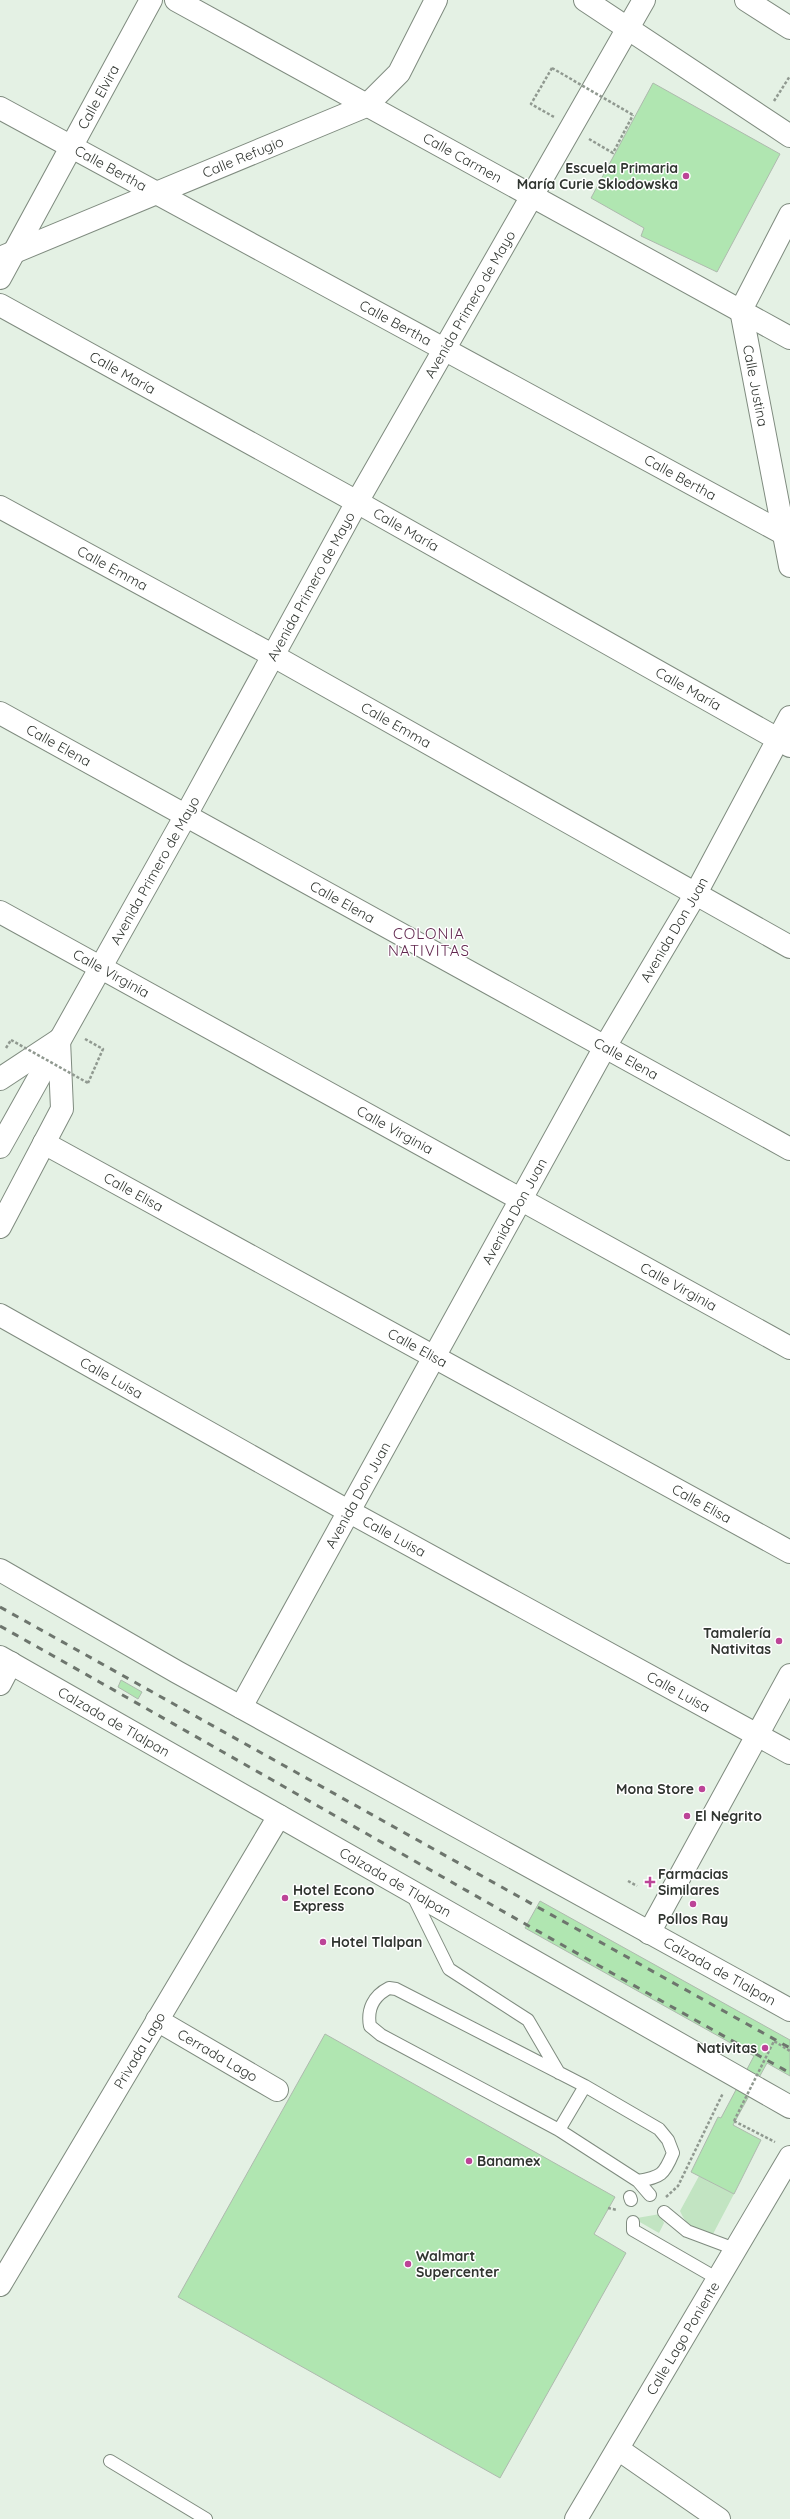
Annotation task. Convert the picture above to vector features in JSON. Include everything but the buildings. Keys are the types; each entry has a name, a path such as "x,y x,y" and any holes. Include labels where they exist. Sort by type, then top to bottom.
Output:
{"main road":[{"name":"Calle Elvira","path":"0,278 8,255 71,148 151,0"},
{"name":"Calle Carmen","path":"176,0 366,106 790,338"},
{"name":"Calle Refugio","path":"8,255 366,106 399,73 436,0"},
{"path":"584,0 790,136"},
{"name":"Avenida Primero de Mayo","path":"0,1147 99,967 186,815 272,655 357,502 644,0"},
{"path":"746,0 790,28"},
{"name":"Calle Bertha","path":"0,108 154,193 445,348 787,536"},
{"path":"741,310 790,215"},
{"name":"Calle María","path":"0,305 357,502 784,743"},
{"name":"Calle Justina","path":"741,310 787,536 790,566"},
{"name":"Calle Emma","path":"0,507 272,655 695,895 790,947"},
{"name":"Calle Elena","path":"0,713 606,1045 790,1149"},
{"name":"Avenida Don Juan","path":"241,1707 606,1045 784,743 790,717"},
{"name":"Calle Virginia","path":"0,912 790,1348"},
{"path":"0,1079 59,1040"},
{"path":"0,1227 62,1110 59,1040"},
{"name":"Calle Elisa","path":"44,1144 790,1552"},
{"name":"Calle Luisa","path":"0,1315 348,1511 790,1753"},
{"name":"Calzada de Tlalpan","path":"0,1570 241,1707 790,2010"},
{"path":"0,1684 6,1660"},
{"name":"Calzada de Tlalpan","path":"6,1660 790,2107"},
{"path":"649,1933 790,1675"},
{"name":"Privada Lago","path":"0,2284 279,1816"},
{"name":"Cerrada Lago","path":"157,2020 277,2090"},
{"name":"Calle Lago Poniente","path":"576,2519 735,2249 783,2150"},
{"path":"618,2449 719,2519"}],"lane":[{"path":"410,1890 449,1969 528,2020 559,2073"},
{"path":"638,2181 655,2178 665,2172 673,2153 668,2140 659,2129 585,2086 396,1989 383,1991 369,2009 370,2026 380,2035 559,2130 638,2181 650,2195"},
{"path":"559,2130 585,2086"},
{"path":"664,2212 687,2231 735,2249"},
{"path":"633,2222 633,2230 718,2279"},
{"path":"110,2461 206,2519"}],"path":[{"path":"530,104 552,68 633,115 613,153"},
{"path":"763,117 790,76"},
{"path":"11,1040 88,1083 103,1050"},
{"path":"628,1881 637,1886"},
{"path":"783,2150 734,2121 774,2041 790,2051"},
{"path":"708,2125 732,2074"}],"green space":[{"path":"699,2176 734,2194 713,2234 693,2227 686,2221 680,2211"},
{"path":"660,2214 664,2223 659,2233 638,2221 637,2218"}],"railway":[{"path":"0,1607 790,2048"},
{"path":"0,1626 790,2073"}],"place":[{"name":"Escuela Primaria María Curie Sklodowska","path":"686,176"},
{"name":"Tamalería Nativitas","path":"779,1641"},
{"name":"Mona Store","path":"702,1789"},
{"name":"El Negrito","path":"687,1816"},
{"name":"Farmacias Similares","path":"650,1882"},
{"name":"Hotel Econo Express","path":"285,1898"},
{"name":"Pollos Ray","path":"693,1904"},
{"name":"Hotel Tlalpan","path":"323,1942"},
{"name":"Nativitas","path":"765,2048"},
{"name":"Banamex","path":"469,2161"},
{"name":"Walmart Supercenter","path":"408,2264"}],"district":[{"name":"COLONIA NATIVITAS","path":"429,942"}]}
